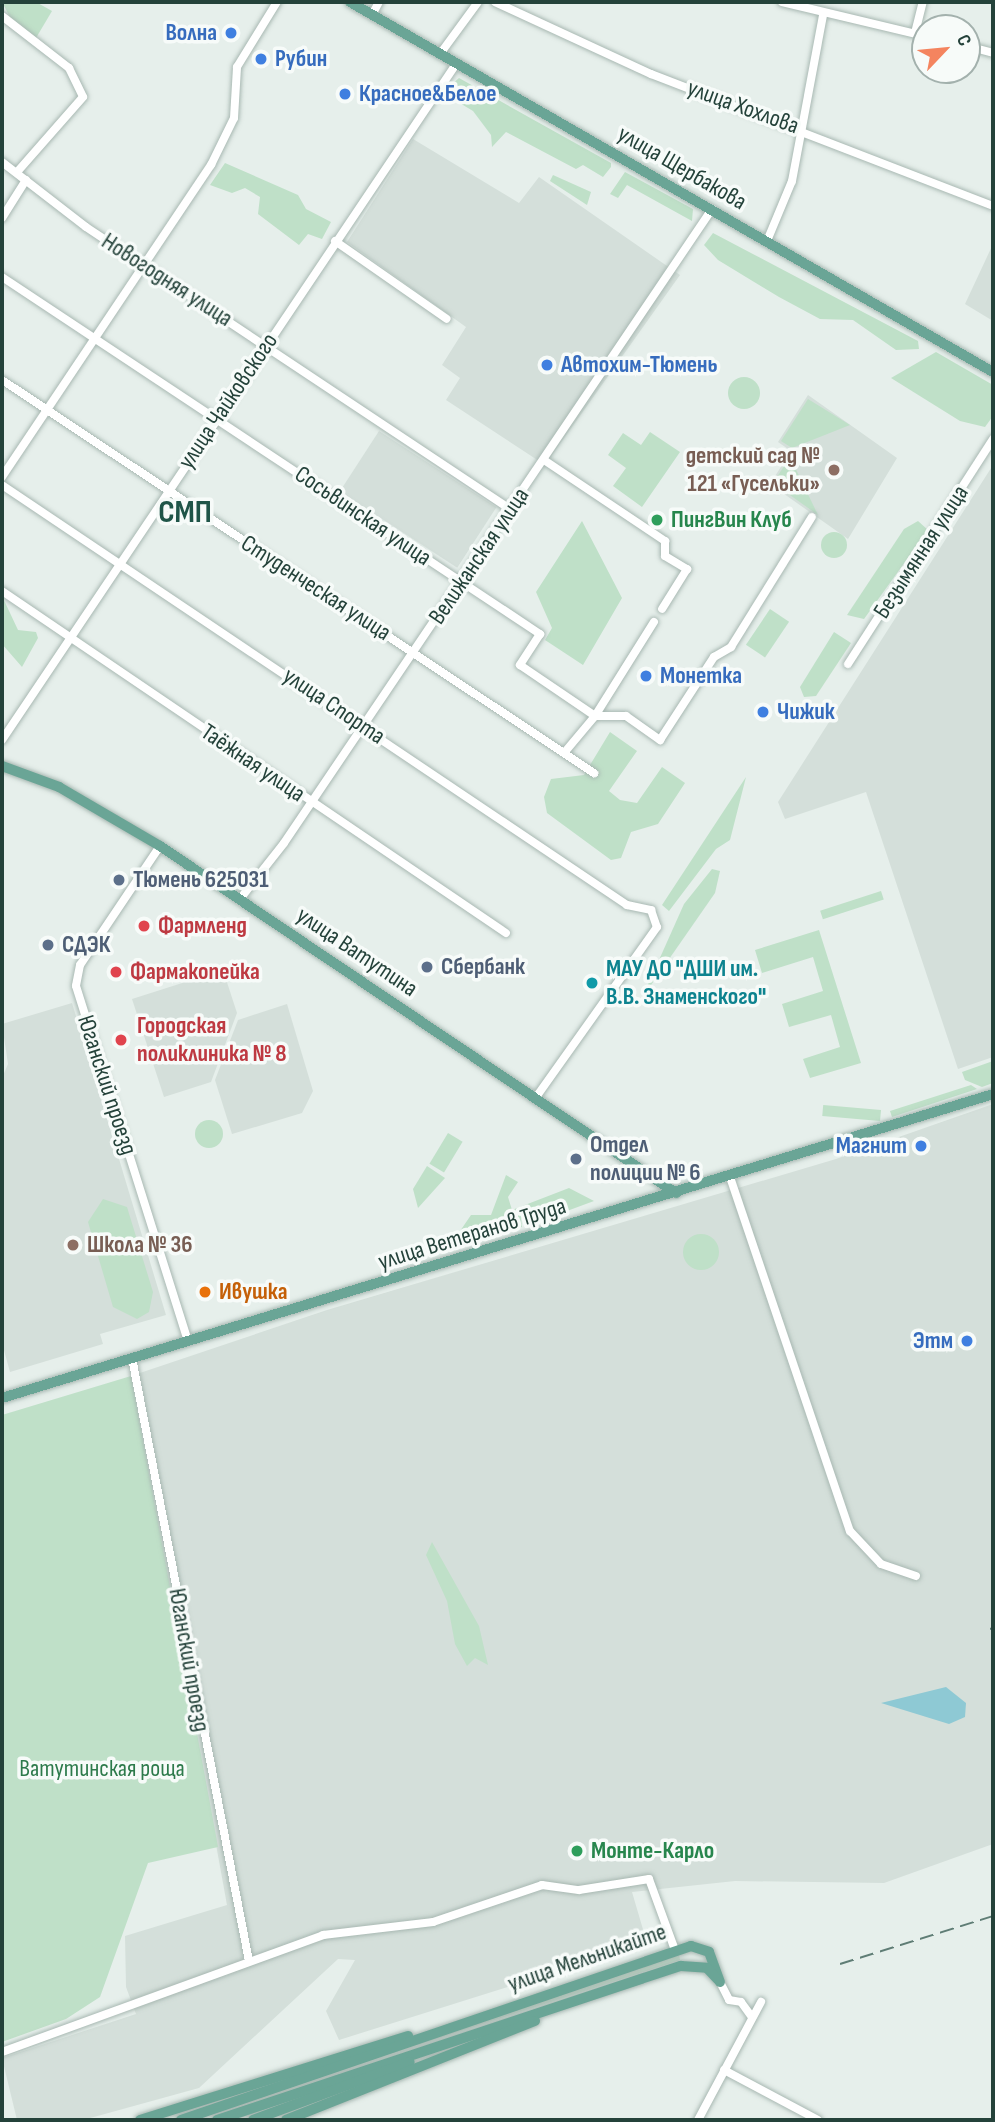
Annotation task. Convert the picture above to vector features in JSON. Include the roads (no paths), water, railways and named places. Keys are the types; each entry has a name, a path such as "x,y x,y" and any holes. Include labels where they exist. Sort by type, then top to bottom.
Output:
{"main road":[{"name":"улица Щербакова","path":"350,2 993,372"},
{"name":"улица Ватутина","path":"2,766 59,787 160,846 655,1174 676,1194"},
{"name":"улица Ветеранов Труда","path":"2,1398 676,1194 993,1094"},
{"name":"улица Мельникайте","path":"181,2120 293,2088 462,2039 681,1966 710,1965 698,1945 675,1950 456,2025 293,2088 217,2120"},
{"path":"710,1965 720,1982"},
{"path":"286,2120 567,2004"},
{"path":"140,2120 456,2025"},
{"path":"253,2120 462,2039"}],"street":[{"path":"2,477 211,165 234,118 237,67 277,2"},
{"path":"372,15 379,2"},
{"path":"440,54 478,2"},
{"name":"улица Хохлова","path":"495,2 652,74 803,129 993,206"},
{"path":"782,2 824,15 911,32"},
{"path":"767,241 793,181 824,15"},
{"path":"2,16 69,68 81,87 80,107 16,172"},
{"name":"улица Чайковского","path":"2,740 456,64"},
{"name":"Новогодняя улица","path":"2,162 144,265 510,509"},
{"path":"2,218 26,180"},
{"name":"Велижанская улица","path":"240,899 414,653 712,209"},
{"path":"335,241 447,319"},
{"name":"Сосьвинская улица","path":"2,277 540,634 520,666 595,716 626,716 660,740 714,657 731,647 812,517"},
{"name":"Студенческая улица","path":"2,380 594,773"},
{"name":"Безымянная улица","path":"848,664 993,439"},
{"path":"544,460 665,541 665,556 687,569 662,609"},
{"name":"улица Спорта","path":"2,485 626,905 648,908 657,927 537,1096"},
{"name":"Таёжная улица","path":"2,591 70,640 506,933"},
{"path":"564,753 595,716 654,622"},
{"name":"Юганский проезд","path":"160,846 80,965 76,986 188,1341"},
{"path":"639,1205 658,1186 655,1174"},
{"path":"730,1177 849,1531 881,1564 916,1576"},
{"name":"Юганский проезд","path":"132,1358 249,1961"},
{"path":"2,2052 249,1961 352,1928 433,1922 520,1888 603,1889 649,1879 675,1950"},
{"path":"720,1982 729,2000 741,2002 752,2017"},
{"path":"698,2120 761,2001"},
{"path":"724,2070 818,2120"}],"water":[{"path":"946,1687 966,1703 965,1717 949,1724 881,1703"}],"railway":[{"path":"840,1964 993,1916"}],"place":[{"name":"Волна","path":"231,33"},
{"name":"Рубин","path":"261,59"},
{"name":"Красное&Белое","path":"345,94"},
{"name":"Автохим-Тюмень","path":"547,365"},
{"name":"детский сад № 121 «Гусельки»","path":"834,470"},
{"name":"ПингВин Клуб","path":"657,520"},
{"name":"Монетка","path":"646,676"},
{"name":"Чижик","path":"763,712"},
{"name":"Тюмень 625031","path":"119,880"},
{"name":"Фармленд","path":"144,926"},
{"name":"СДЭК","path":"48,945"},
{"name":"Сбербанк","path":"427,967"},
{"name":"Фармакопейка","path":"116,972"},
{"name":"МАУ ДО \"ДШИ им. В.В. Знаменского\"","path":"592,983"},
{"name":"Городская поликлиника № 8","path":"121,1040"},
{"name":"Магнит","path":"921,1146"},
{"name":"Отдел полиции № 6","path":"576,1159"},
{"name":"Школа № 36","path":"73,1245"},
{"name":"Ивушка","path":"205,1292"},
{"name":"Этм","path":"967,1341"},
{"name":"Монте-Карло","path":"577,1851"}],"district":[{"name":"СМП","path":"185,513"}],"park label":[{"name":"Ватутинская роща","path":"102,1769"}]}
